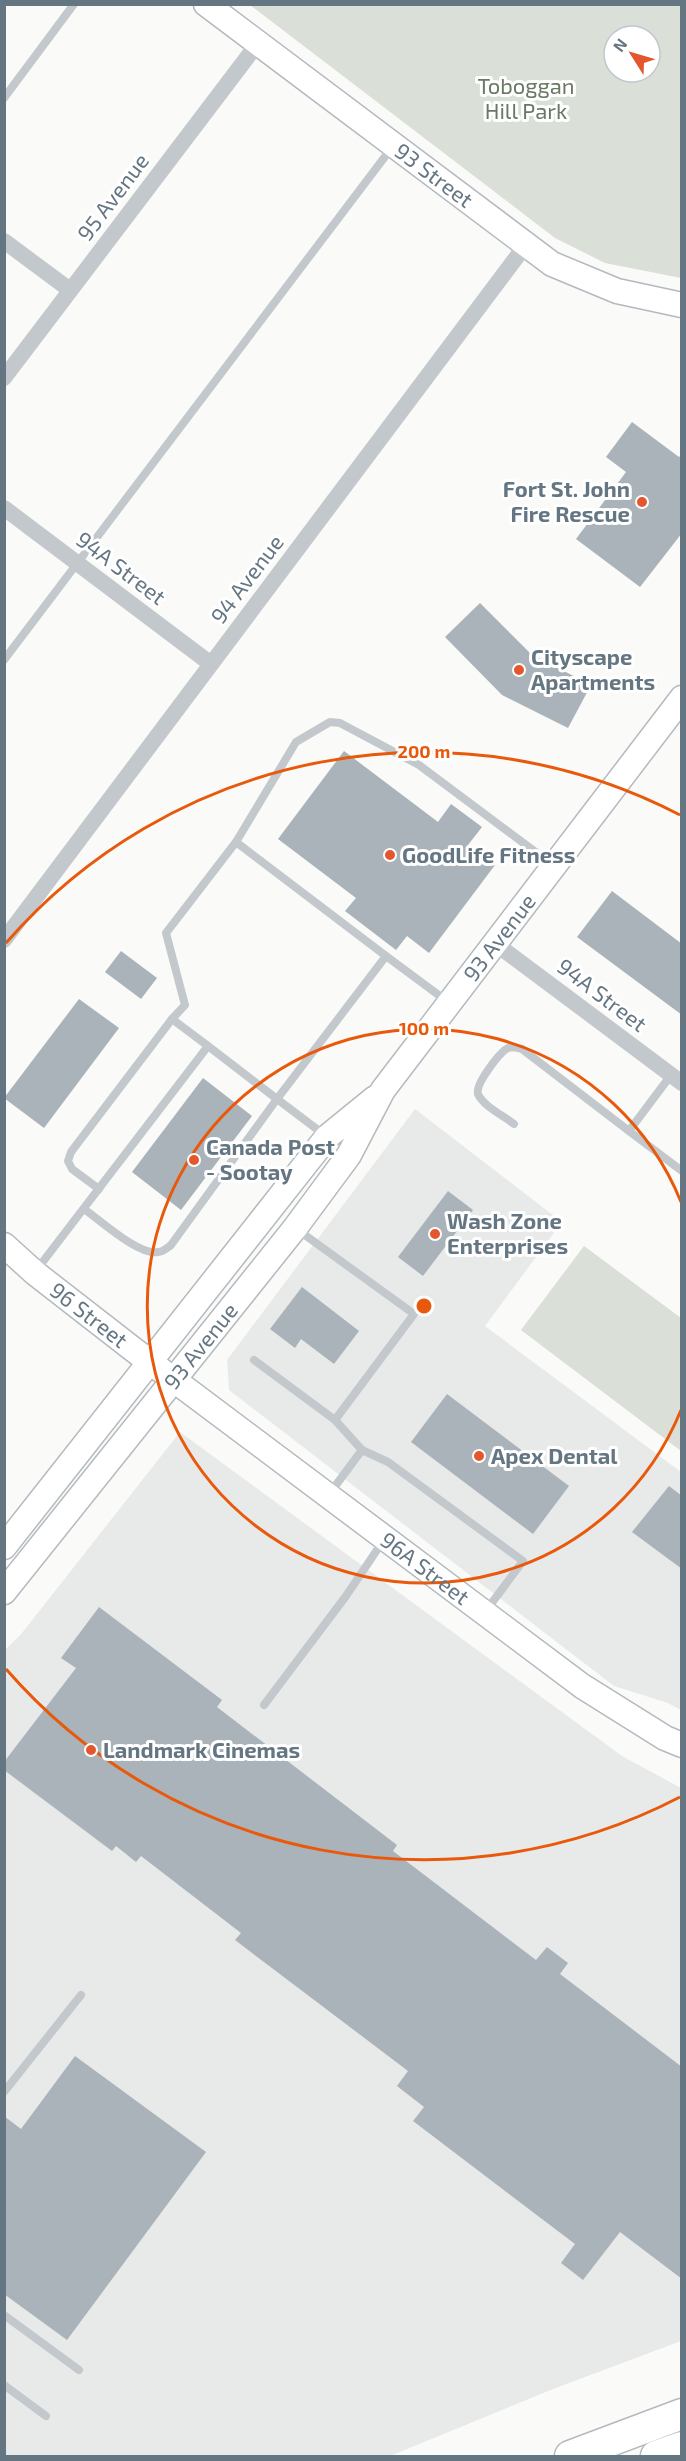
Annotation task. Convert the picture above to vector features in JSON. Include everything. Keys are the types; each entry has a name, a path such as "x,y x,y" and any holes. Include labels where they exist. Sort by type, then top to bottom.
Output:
{"highway":[{"path":"570,2457 681,2414"},
{"path":"656,2457 681,2447"}],"main road":[{"name":"93 Street","path":"207,4 525,246 552,264 617,291 681,305"},
{"name":"93 Avenue","path":"4,1592 176,1380 295,1228 349,1155 383,1090 681,698"},
{"name":"93 Avenue","path":"4,1547 327,1137 383,1090"},
{"name":"96 Street","path":"4,1245 35,1273 176,1380"},
{"name":"96A Street","path":"176,1380 582,1686 665,1738 681,1745"}],"street":[{"name":"95 Avenue","path":"4,378 258,43"},
{"path":"4,240 70,291"},
{"name":"94 Avenue","path":"4,940 525,246"},
{"name":"94A Street","path":"4,508 211,664"},
{"name":"94A Street","path":"496,944 676,1079"}],"lane":[{"path":"4,98 74,4"},
{"path":"4,660 393,145"},
{"path":"99,1189 72,1169 68,1161 72,1152 185,1005 166,933 236,842 296,742 330,722 340,723 420,765 555,866"},
{"path":"236,842 450,1003"},
{"path":"84,1209 132,1244 147,1252 160,1252 171,1245 277,1099 386,956"},
{"path":"172,1019 327,1137"},
{"path":"35,1273 208,1046"},
{"path":"514,1124 483,1101 478,1095 477,1088 506,1049 514,1047 522,1049 681,1171"},
{"path":"629,1131 676,1079"},
{"path":"295,1228 414,1314 335,1420"},
{"path":"254,1360 335,1420 362,1450 388,1462 523,1561 484,1613"},
{"path":"328,1496 362,1450"},
{"path":"264,1705 346,1596 385,1538"},
{"path":"4,2092 81,1995"},
{"path":"4,2315 80,2370"},
{"path":"4,2385 46,2416"}],"shaded area":[{"path":"415,1109 562,1222 485,1326 681,1472 681,1710 668,1703 614,1686 229,1390 227,1360"},
{"path":"180,1432 622,1756 681,1788 681,2341 553,2389 390,2456 5,2456 5,1650 22,1633"}],"green space":[{"name":"Toboggan Hill Park","path":"250,5 681,5 681,278 605,263 555,238"},
{"path":"584,1246 681,1318 681,1451 521,1330"}],"building":[{"name":"Fort St. John Fire Rescue","path":"632,422 679,457 682,454 682,533 640,587 576,539 626,472 606,457"},
{"name":"Cityscape Apartments","path":"480,603 531,654 591,685 568,728 502,695 445,637"},
{"name":"GoodLife Fitness","path":"344,751 438,822 451,804 482,827 468,845 495,865 429,953 407,936 396,950 345,911 356,898 278,839"},
{"path":"612,891 682,944 682,1015 577,937"},
{"path":"121,951 157,978 141,999 105,972"},
{"path":"79,999 119,1028 44,1128 4,1098"},
{"path":"203,1078 252,1116 181,1210 132,1172"},
{"name":"Wash Zone Enterprises","path":"448,1191 473,1210 423,1276 398,1257"},
{"path":"302,1287 359,1331 334,1364 301,1339 295,1348 270,1329"},
{"path":"447,1394 569,1486 533,1534 411,1442"},
{"path":"669,1486 682,1496 682,1569 632,1532"},
{"path":"99,1607 222,1700 217,1707 397,1845 393,1851 536,1960 547,1947 568,1963 560,1974 682,2067 682,2279 620,2232 583,2280 561,2263 575,2244 413,2121 424,2107 397,2086 408,2071 235,1940 241,1933 141,1856 136,1862 116,1846 112,1851 4,1770 4,1762 76,1668 61,1658"},
{"path":"75,2056 206,2152 67,2340 4,2294 4,2116 21,2129"}],"place":[{"name":"Fort St. John Fire Rescue","path":"642,502"},
{"name":"Cityscape Apartments","path":"519,670"},
{"name":"GoodLife Fitness","path":"390,855"},
{"name":"Canada Post - Sootay","path":"194,1160"},
{"name":"Wash Zone Enterprises","path":"435,1234"},
{"name":"Apex Dental","path":"479,1456"},
{"name":"Landmark Cinemas","path":"91,1750"}]}
